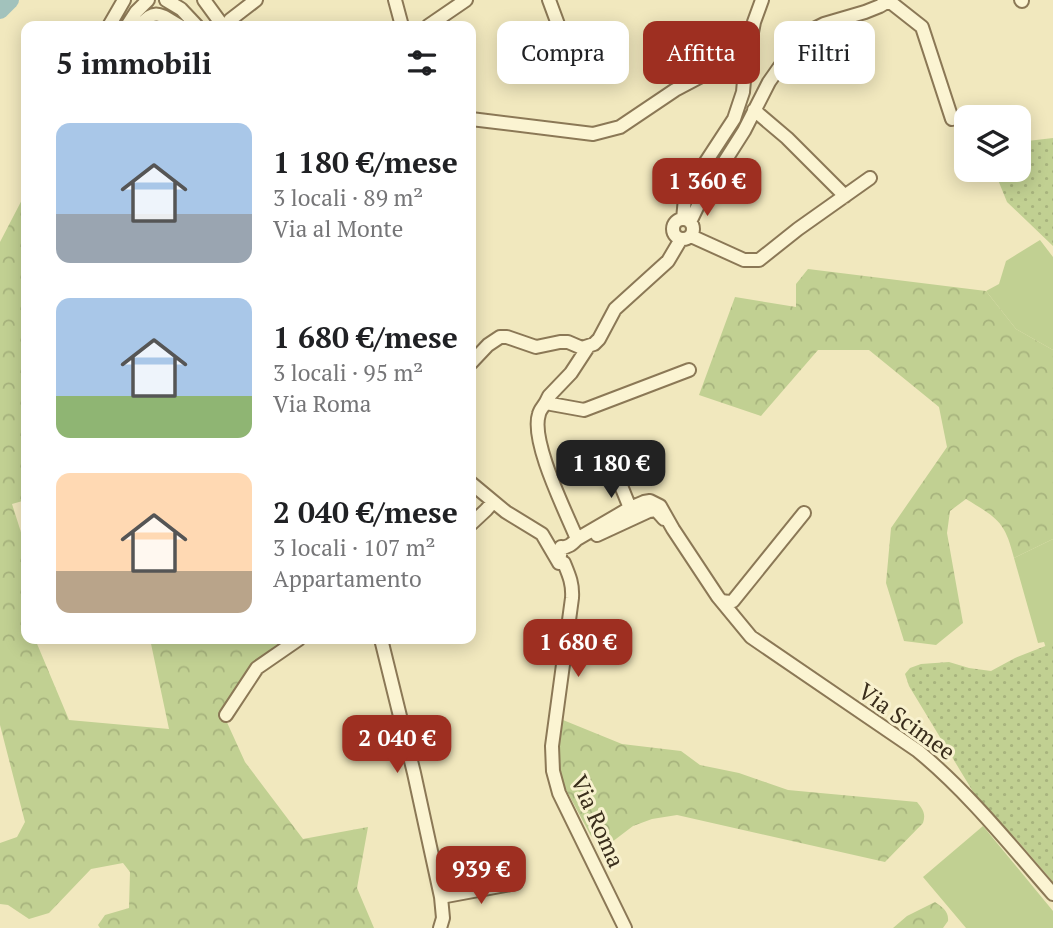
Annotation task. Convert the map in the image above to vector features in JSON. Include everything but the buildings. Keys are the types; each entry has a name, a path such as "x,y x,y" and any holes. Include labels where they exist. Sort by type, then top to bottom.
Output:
{"street":[{"path":"112,21 124,0"},
{"path":"130,21 148,0"},
{"path":"166,0 181,9 192,21"},
{"path":"204,0 224,21"},
{"path":"229,21 256,0"},
{"path":"395,0 401,21"},
{"path":"436,21 467,0"},
{"path":"548,0 556,21"},
{"path":"754,21 762,0"},
{"path":"687,221 744,131 769,82 795,45 810,31 824,24 865,12 890,0 922,27 953,119"},
{"path":"143,21 153,14 170,21"},
{"path":"476,121 593,134 620,127 686,84"},
{"path":"476,358 500,337 536,347 568,342 582,348 599,339 615,309 668,261 693,228 687,221 685,198 734,119 744,84"},
{"path":"754,110 787,138 845,196"},
{"path":"687,221 677,221 673,230 676,236 686,237 744,260 760,260 798,229 870,178"},
{"path":"578,539 540,449 537,422 549,396 571,373 586,354 588,347"},
{"path":"547,400 551,404 584,410 690,370"},
{"path":"611,461 630,508"},
{"name":"Via Roma","path":"476,488 506,512 542,534 559,563 564,562 573,586 552,746 553,771 559,793 625,928"},
{"path":"650,501 652,507 580,544 572,545 559,563 561,547 566,547 630,508 650,501"},
{"path":"476,519 492,502"},
{"name":"Via Scimee","path":"652,507 673,529 718,597 751,637 918,751 941,770 1053,894"},
{"path":"722,601 733,601 804,513"},
{"path":"226,715 257,668 292,644"},
{"path":"382,644 414,773 441,903 443,918 440,928"},
{"path":"441,903 516,883"}],"green space":[{"path":"1053,138 1053,246 1007,202 999,182 1031,182 1031,141"},
{"path":"21,202 21,501 12,504 21,532 21,644 37,644 69,720 169,729 151,644 286,644 253,666 225,718 245,762 303,839 368,827 357,888 374,928 100,928 98,925 105,915 129,908 130,872 123,863 91,869 49,913 29,919 8,905 0,904 0,843 17,837 25,822 0,725 0,242"},
{"path":"1040,240 1053,257 1053,350 1016,329 986,291 999,284 1006,261"},
{"path":"808,269 986,291 1016,329 1053,350 1053,539 1014,558 1003,528 992,516 966,499 950,511 947,533 963,623 936,645 904,641 886,583 891,528 947,447 939,407 869,350 818,350 761,416 699,395 735,297 796,307 796,284"},
{"path":"1053,539 1053,669 1044,642 1038,643 1014,558"},
{"path":"1053,643 1053,882 975,795 909,686 905,674 910,668 921,664 949,662 991,671"},
{"path":"563,720 622,744 681,751 700,765 739,773 788,790 917,802 923,812 923,823 885,862 677,815 652,819 633,826 608,845 591,836 556,771"},
{"path":"983,826 1053,911 1053,928 966,928 923,877"},
{"path":"935,902 947,915 948,921 943,928 893,928 907,916"}],"waterway":[{"path":"0,10 10,0"}]}
